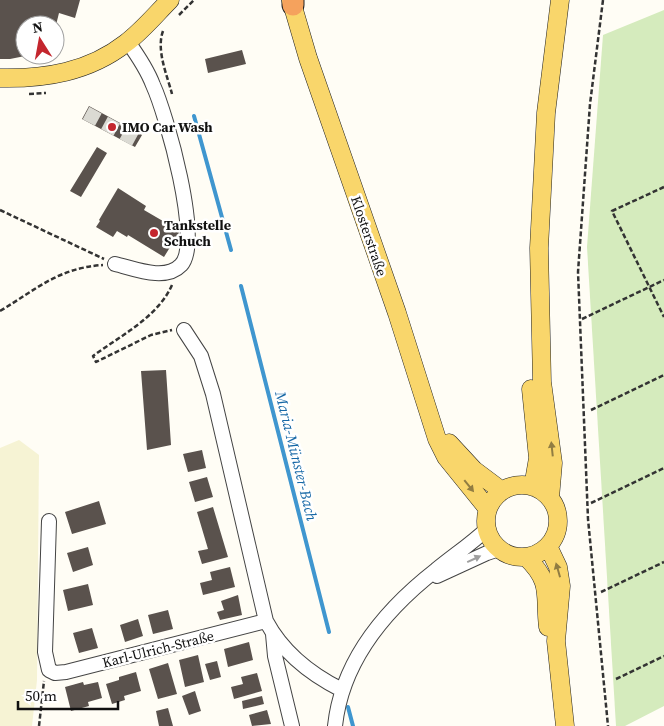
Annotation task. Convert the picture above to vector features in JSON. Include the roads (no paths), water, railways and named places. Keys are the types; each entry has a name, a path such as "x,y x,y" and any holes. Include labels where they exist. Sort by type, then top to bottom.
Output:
{"main road":[{"path":"0,78 22,78 63,73 96,62 128,42 170,0"},
{"path":"533,487 538,458 530,382 528,307 531,172 534,116 550,0"},
{"path":"550,498 554,463 541,373 540,248 546,113 560,0"},
{"name":"Klosterstraße","path":"289,1 438,439 446,456 488,509"},
{"name":"Klosterstraße","path":"429,414 440,431 461,456 488,482 502,491"},
{"path":"521,485 533,487 550,498 556,509 558,524 553,540 538,554 526,557 509,554 499,549 492,540 487,529 488,509 502,491 521,485"},
{"path":"548,546 560,574 561,595 556,641 565,726"},
{"path":"526,557 538,570 546,589 547,623 558,726"}],"street":[{"path":"115,264 151,272 162,273 174,270 181,265 188,250 189,238 181,182 154,86 138,55 128,42"},
{"path":"184,330 201,356 213,394 266,620 274,634 297,661 317,677 342,690"},
{"name":"Karl-Ulrich-Straße","path":"49,522 45,652 49,670 55,673 66,672 266,620"},
{"path":"335,726 342,690 351,667 370,636 401,600 487,529"},
{"path":"418,585 499,549"},
{"path":"274,634 274,650 292,726"}],"waterway":[{"name":"Maria-Münster-Bach","path":"194,116 231,250"},
{"name":"Maria-Münster-Bach","path":"241,286 329,632"},
{"name":"Maria-Münster-Bach","path":"348,707 353,726"}],"tunnel":[{"path":"86,113 138,141"}],"place":[{"name":"IMO Car Wash","path":"112,127"},
{"name":"Tankstelle Schuch","path":"154,233"}]}
